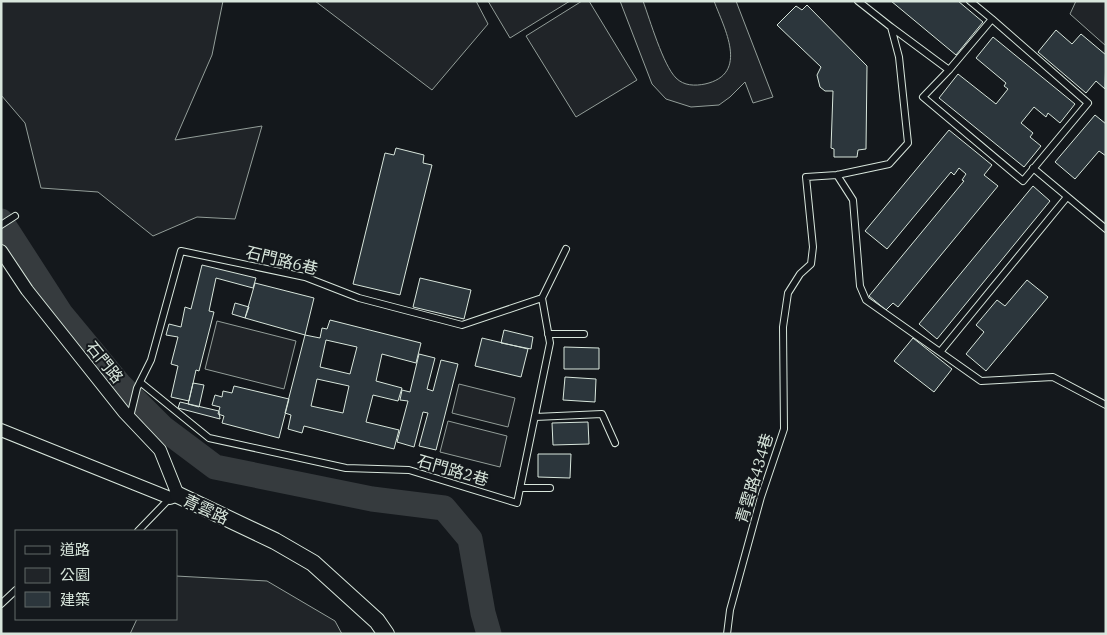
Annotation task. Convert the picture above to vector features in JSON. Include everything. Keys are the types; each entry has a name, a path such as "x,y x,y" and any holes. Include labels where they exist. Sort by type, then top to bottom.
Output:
{"street":[{"name":"石門路","path":"1,250 27,290 130,418 160,450 174,496"},
{"name":"青雲路","path":"1,430 174,496 275,541 313,563 377,622 386,634"}],"lane":[{"path":"858,1 949,70"},
{"path":"970,1 992,19 1088,103 1023,181 923,98 992,19"},
{"path":"891,27 899,57 908,143 889,164 836,175 853,200 860,286 866,300 981,381 1053,377 1106,405"},
{"path":"1033,168 1106,229"},
{"name":"青雲路434巷","path":"727,634 730,610 761,496 784,429 783,327 788,293 800,274 811,264 813,246 806,177 836,175"},
{"path":"940,352 1067,197"},
{"path":"1,226 15,216"},
{"path":"550,488 520,488 550,343 542,298 566,249"},
{"name":"石門路6巷","path":"138,385 151,360 181,251 305,277 359,298 462,325 542,298"},
{"path":"548,334 584,334"},
{"path":"130,418 138,385"},
{"name":"石門路2巷","path":"138,385 209,438 346,468 409,470 517,503 520,488"},
{"path":"535,417 602,414 615,443"},
{"path":"139,530 174,496"},
{"path":"1,604 15,591"}],"green space":[{"path":"1,1 223,1 212,55 175,140 262,126 235,219 197,217 153,236 98,192 41,188 25,123 1,95"},
{"path":"315,1 476,1 488,24 432,90"},
{"path":"488,1 570,1 510,38"},
{"path":"582,1 589,1 637,80 576,117 526,36"},
{"path":"620,1 643,1 671,72 679,81 694,85 705,84 719,79 727,71 730,49 714,1 736,1 773,97 753,103 745,82 719,105 691,107 666,99 652,84"},
{"path":"1076,1 1106,1 1106,46 1070,14"},
{"path":"217,321 296,341 284,389 205,369"},
{"path":"459,384 515,398 508,427 452,413"},
{"path":"448,421 507,436 500,467 440,452"},
{"path":"178,576 267,581 335,621 342,634 130,634 137,620 178,620"}],"building":[{"path":"891,1 958,1 983,22 956,55"},
{"path":"807,5 867,66 866,149 858,150 857,157 834,157 834,149 831,148 833,91 825,91 820,87 817,75 821,67 777,25 796,6 802,10"},
{"path":"1056,30 1072,44 1081,34 1106,55 1105,89 1096,81 1086,93 1038,52"},
{"path":"993,37 1075,104 1060,123 1048,113 1046,117 1034,107 1021,123 1033,133 1030,137 1041,146 1024,167 939,98 958,74 996,104 1008,89 1004,86 1006,83 976,58"},
{"path":"1095,115 1106,124 1106,156 1099,151 1075,179 1055,162"},
{"path":"949,130 992,165 984,175 998,186 898,307 893,303 886,310 869,296 964,181 962,180 966,174 959,168 954,175 951,172 887,249 865,231"},
{"path":"396,148 424,155 423,163 432,165 400,295 353,284 385,153 394,155"},
{"path":"1033,186 1050,201 937,339 919,324"},
{"path":"202,265 256,278 253,288 216,278 209,311 214,312 199,371 196,370 189,401 171,397 178,366 171,364 178,337 166,335 169,324 181,327 185,307 191,309"},
{"path":"420,278 471,290 464,319 413,307"},
{"path":"1027,280 1048,297 986,371 966,354 984,332 976,325 997,300 1005,306"},
{"path":"255,283 314,298 305,335 245,318"},
{"path":"235,303 249,307 245,318 232,314"},
{"path":"330,320 421,343 416,363 382,354 376,381 402,388 398,401 373,395 366,422 399,430 394,449 304,426 302,433 288,429 291,415 285,413 305,335 320,338 322,328 327,329","holes":["326,340 357,347 350,374 320,367","317,379 349,386 343,413 311,406"]},
{"path":"504,330 533,337 531,349 501,343"},
{"path":"482,338 528,349 521,377 475,366"},
{"path":"913,338 952,369 934,392 894,361"},
{"path":"564,347 599,348 599,369 564,369"},
{"path":"419,354 435,358 427,389 433,391 441,360 458,364 436,450 419,446 428,413 423,412 414,447 397,442 408,401 400,400 402,390 410,392"},
{"path":"565,377 596,379 595,402 563,400"},
{"path":"193,383 204,385 199,407 188,404"},
{"path":"234,386 289,399 279,438 222,423 224,416 218,414 220,407 212,405 215,395 222,397 223,391 232,393"},
{"path":"180,402 219,411 220,419 178,408"},
{"path":"588,422 589,444 553,445 552,423"},
{"path":"538,454 571,454 570,478 538,477"}],"waterway":[{"path":"1,221 61,314 119,384 163,428 215,467 372,499 444,508 470,539 483,613 489,634"}]}
